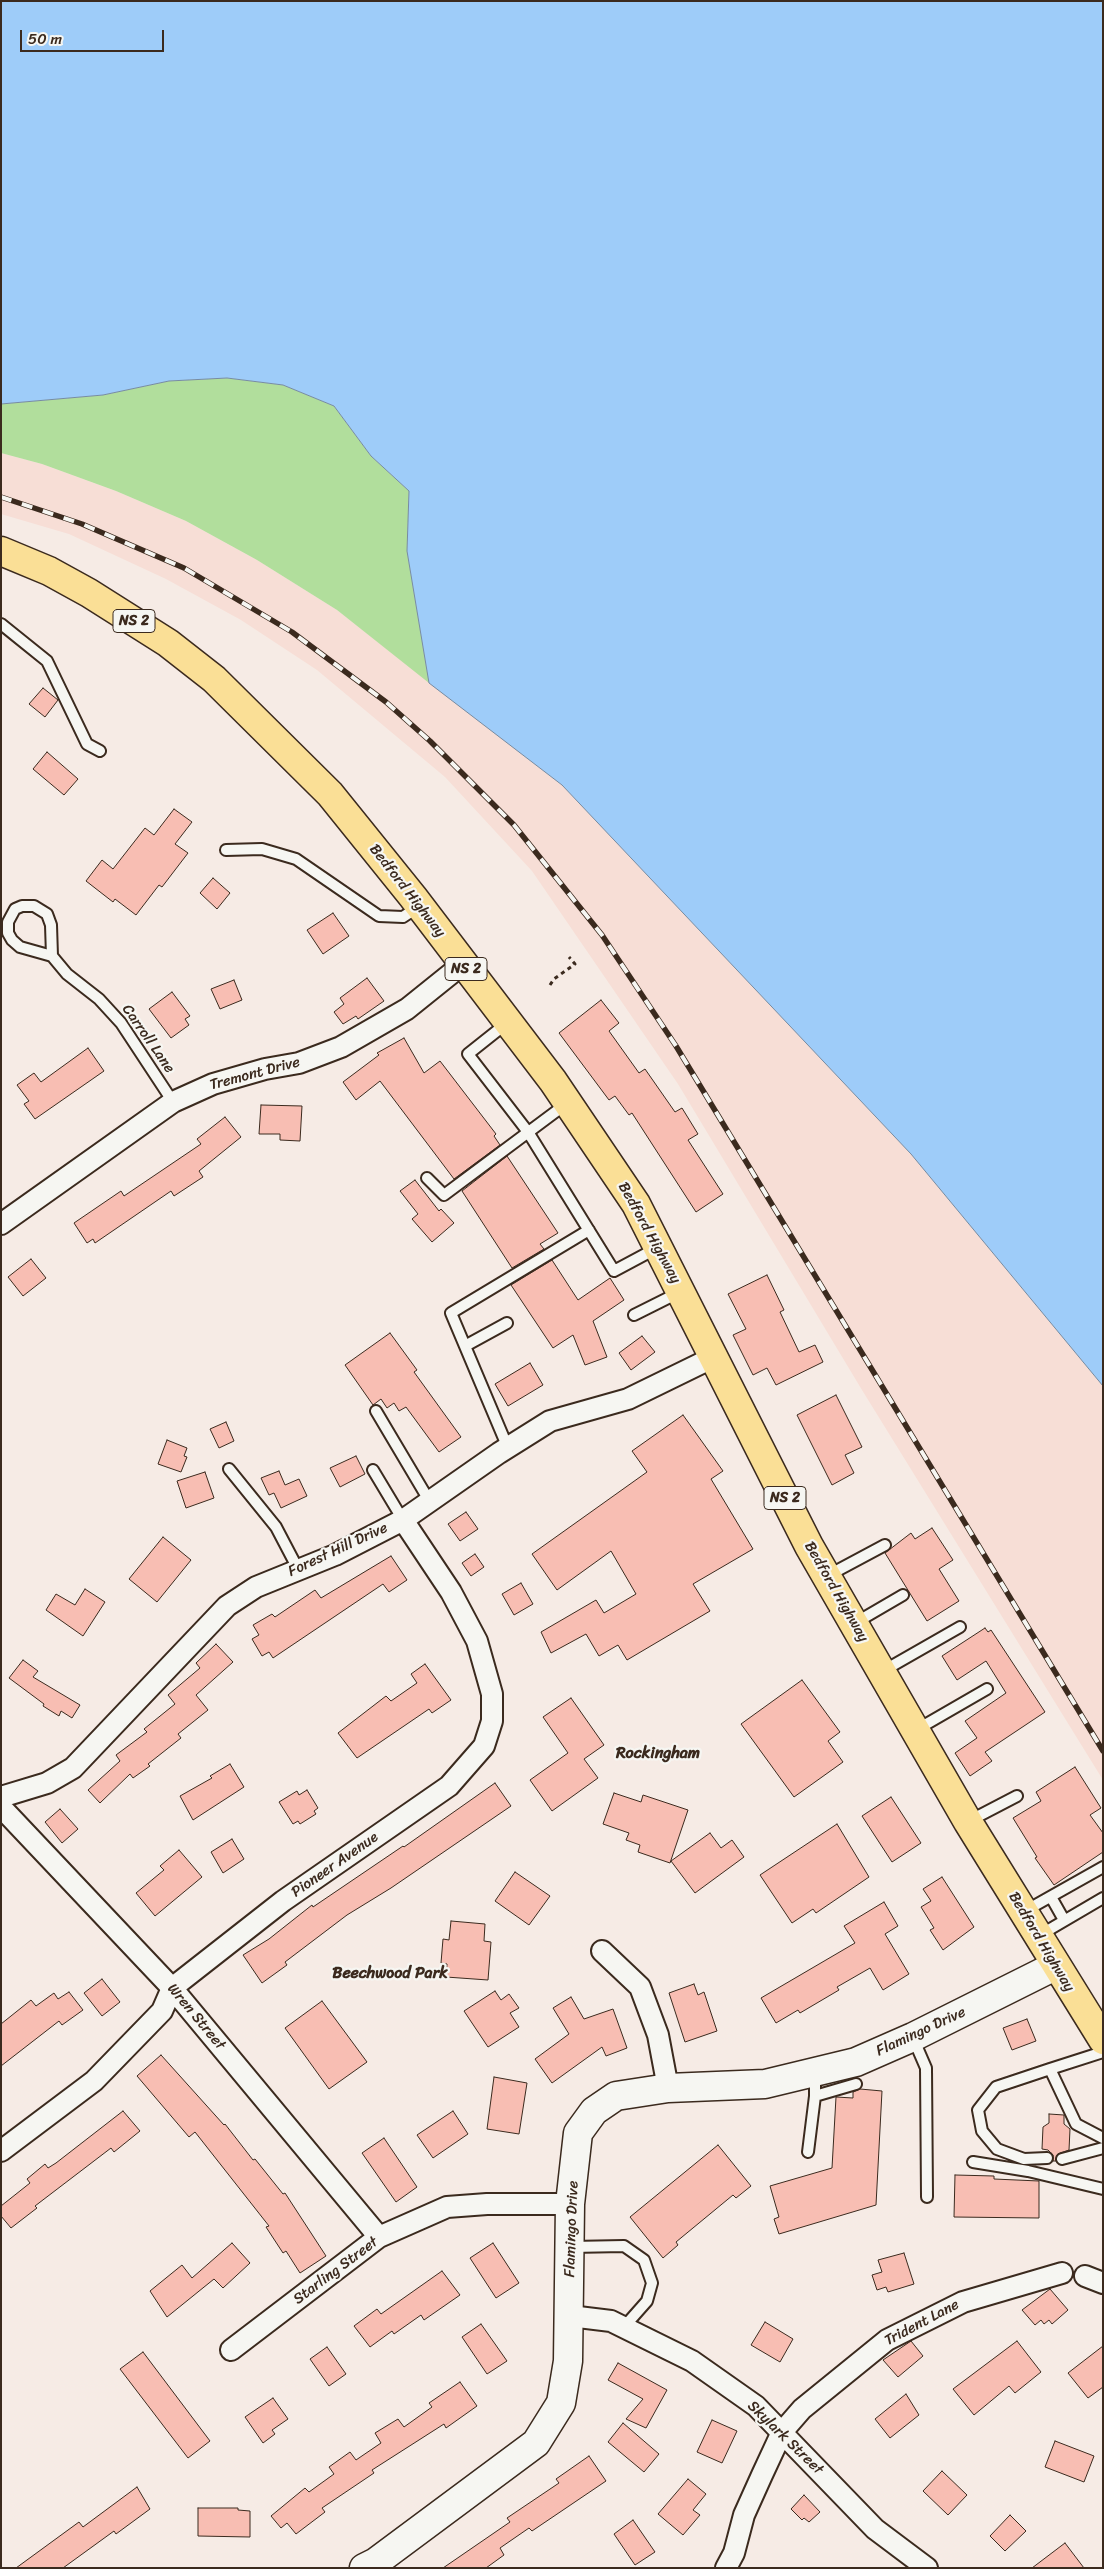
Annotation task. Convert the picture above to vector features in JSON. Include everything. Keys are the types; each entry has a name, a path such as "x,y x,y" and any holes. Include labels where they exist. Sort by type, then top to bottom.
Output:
{"main road":[{"name":"Bedford Highway","path":"1,551 49,571 89,593 168,643 214,679 330,794 419,906 553,1081 636,1204 809,1546 968,1822 1055,1966 1103,2040"}],"street":[{"name":"Tremont Drive","path":"1,1224 173,1102 214,1084 265,1069 299,1063 341,1047 407,1010 463,964"},
{"name":"Forest Hill Drive","path":"1,1797 47,1783 73,1768 227,1606 256,1587 298,1568 335,1555 403,1520 550,1421 628,1399 714,1357"},
{"name":"Pioneer Avenue","path":"1,2151 94,2081 162,2011 172,1988 283,1901 449,1786 484,1746 492,1721 492,1694 477,1641 451,1592 403,1520"},
{"name":"Wren Street","path":"1,1808 172,1988 379,2237"},
{"path":"602,1951 640,1987 658,2035 668,2088"},
{"name":"Flamingo Drive","path":"364,2568 376,2562 536,2443 561,2403 568,2361 570,2204 578,2133 594,2111 616,2096 668,2088 815,2083 856,2062 913,2037 1055,1966"},
{"name":"Starling Street","path":"230,2350 379,2237 448,2207 487,2204 570,2204"},
{"name":"Trident Lane","path":"735,2563 744,2515 782,2432 802,2409 887,2340 963,2302 1062,2273"},
{"name":"Skylark Street","path":"570,2316 611,2321 624,2327 692,2362 756,2406 875,2529 927,2568"}],"lane":[{"path":"1,624 47,661 87,744 100,751"},
{"path":"226,850 262,849 296,859 379,916 403,917 419,906"},
{"path":"22,906 34,906 47,914 51,925 52,956 20,947 12,940 7,926 10,915 15,909 22,906"},
{"name":"Carroll Lane","path":"52,956 67,974 99,999 122,1023 173,1102"},
{"path":"507,1022 468,1054 528,1132 614,1271 658,1248"},
{"path":"426,1178 444,1195 567,1103"},
{"path":"508,1448 451,1313 589,1230"},
{"path":"634,1315 681,1292"},
{"path":"465,1346 507,1324"},
{"path":"376,1411 430,1502"},
{"path":"229,1469 276,1527 298,1568"},
{"path":"373,1470 403,1520"},
{"path":"827,1576 885,1545"},
{"path":"854,1623 903,1595"},
{"path":"882,1672 960,1627"},
{"path":"916,1731 987,1689"},
{"path":"968,1822 1017,1796"},
{"path":"1023,1912 1103,1867"},
{"path":"1051,1897 1064,1920"},
{"path":"1037,1936 1103,1898"},
{"path":"913,2037 926,2068 927,2198"},
{"path":"1047,2158 1024,2158 997,2149 982,2131 978,2110 996,2087 1103,2052"},
{"path":"1050,2070 1076,2124 1103,2138"},
{"path":"808,2152 815,2083 856,2084"},
{"path":"1062,2159 1103,2148"},
{"path":"973,2162 1028,2171 1103,2189"},
{"path":"570,2247 624,2246 644,2260 652,2283 647,2300 624,2327"}],"path":[{"path":"550,985 554,978 574,964 569,956"}],"shaded area":[{"path":"1,453 42,464 116,491 186,521 257,560 337,610 562,785 911,1154 1103,1386 1103,1780 862,1390 678,1084 532,871 445,777 317,670 241,620 166,579 69,534 1,514"}],"green space":[{"path":"227,378 283,385 334,406 371,456 409,491 407,551 429,683 337,610 257,560 186,521 116,491 42,464 1,453 1,404 103,395 169,381"}],"water":[{"path":"1,1 1103,1 1103,1386 911,1154 562,785 429,683 407,551 409,491 371,456 334,406 283,385 227,378 169,381 103,395 1,404"}],"building":[{"path":"43,688 58,700 45,717 29,704"},
{"path":"47,752 78,779 64,795 33,769"},
{"path":"174,809 192,822 175,844 188,853 162,887 159,885 136,915 115,899 113,902 86,881 102,860 113,869 145,828 154,835"},
{"path":"213,878 230,893 217,909 200,893"},
{"path":"333,913 349,936 323,954 307,930"},
{"path":"367,978 384,1001 358,1019 356,1016 343,1024 334,1012 344,1004 340,998"},
{"path":"234,980 242,1000 220,1009 211,989"},
{"path":"172,992 190,1016 185,1019 189,1025 171,1038 149,1009"},
{"path":"601,1000 619,1023 609,1031 639,1073 645,1069 675,1112 682,1108 698,1134 688,1140 723,1194 696,1212 632,1113 629,1115 615,1096 609,1100 559,1033"},
{"path":"404,1038 424,1073 440,1061 496,1134 494,1136 500,1145 454,1179 380,1081 356,1100 343,1082 379,1055 377,1053"},
{"path":"88,1048 104,1071 35,1119 24,1104 29,1101 17,1085 34,1073 41,1082"},
{"path":"261,1105 302,1106 300,1141 280,1140 280,1134 259,1134"},
{"path":"225,1117 241,1137 199,1171 203,1177 174,1196 171,1191 95,1243 93,1239 87,1243 74,1223 121,1191 124,1196 201,1144 197,1139"},
{"path":"507,1156 558,1233 540,1244 544,1249 512,1268 462,1191"},
{"path":"415,1180 439,1211 441,1209 454,1223 432,1242 412,1219 418,1214 400,1191"},
{"path":"31,1259 46,1278 23,1296 8,1277"},
{"path":"552,1260 578,1300 610,1278 624,1300 593,1321 607,1357 585,1365 573,1335 553,1348 511,1285"},
{"path":"767,1275 784,1310 780,1312 799,1352 815,1345 823,1362 776,1385 767,1368 753,1375 733,1335 746,1329 728,1294"},
{"path":"390,1333 417,1370 414,1372 461,1437 439,1452 406,1407 399,1411 394,1403 387,1408 381,1399 373,1405 345,1365"},
{"path":"642,1336 655,1352 631,1370 619,1353"},
{"path":"530,1363 543,1385 508,1406 495,1384"},
{"path":"836,1395 862,1447 845,1455 854,1473 832,1485 797,1415"},
{"path":"683,1415 723,1471 711,1479 753,1549 693,1584 710,1611 627,1660 618,1645 599,1656 586,1634 551,1653 541,1632 596,1600 604,1613 636,1594 611,1551 557,1590 532,1554 647,1472 632,1451"},
{"path":"226,1422 234,1441 219,1448 210,1429"},
{"path":"167,1440 187,1448 184,1456 187,1457 181,1472 158,1464"},
{"path":"356,1456 365,1474 340,1487 330,1468"},
{"path":"279,1471 285,1485 299,1479 307,1496 281,1508 274,1493 269,1495 261,1478"},
{"path":"205,1472 214,1498 186,1508 177,1481"},
{"path":"466,1512 478,1529 460,1541 448,1524"},
{"path":"932,1528 953,1560 939,1569 959,1601 927,1621 885,1553 911,1533 915,1539"},
{"path":"163,1537 191,1560 157,1602 129,1579"},
{"path":"475,1554 484,1567 471,1576 462,1563"},
{"path":"391,1556 407,1580 389,1592 383,1584 273,1658 269,1652 262,1656 252,1639 259,1635 253,1625 272,1614 275,1617 315,1590 321,1598"},
{"path":"521,1583 533,1604 514,1615 502,1594"},
{"path":"85,1589 105,1602 83,1636 46,1610 56,1594 75,1605"},
{"path":"985,1628 988,1632 991,1630 1045,1712 985,1752 992,1761 970,1776 955,1753 977,1738 965,1721 1006,1693 986,1661 957,1680 942,1656"},
{"path":"216,1644 233,1662 196,1695 208,1710 178,1734 181,1738 148,1764 150,1766 133,1778 130,1774 100,1803 88,1790 120,1761 116,1755 147,1732 144,1729 175,1704 168,1695 200,1668 196,1663"},
{"path":"23,1660 38,1671 33,1677 80,1705 72,1718 61,1711 59,1716 43,1706 44,1704 9,1678"},
{"path":"425,1664 451,1700 432,1713 429,1709 357,1758 338,1733 386,1696 391,1701 417,1683 411,1674"},
{"path":"802,1680 840,1732 828,1741 843,1762 794,1797 741,1724"},
{"path":"571,1698 604,1745 584,1759 598,1778 552,1811 530,1780 568,1753 543,1717"},
{"path":"230,1764 244,1787 193,1820 180,1796 212,1778 210,1776"},
{"path":"1075,1767 1101,1808 1090,1815 1103,1833 1103,1852 1054,1885 1035,1858 1037,1857 1013,1818 1041,1801 1036,1792"},
{"path":"495,1783 511,1806 391,1888 347,1915 285,1962 287,1965 262,1983 243,1955 269,1939 312,1905 313,1907 404,1847"},
{"path":"307,1790 318,1808 314,1811 316,1814 300,1824 298,1821 293,1824 279,1802 297,1791 299,1795"},
{"path":"614,1793 641,1802 643,1795 688,1810 670,1863 638,1852 640,1845 626,1840 629,1833 603,1824"},
{"path":"891,1797 921,1843 892,1862 862,1816"},
{"path":"60,1809 78,1829 62,1843 45,1822"},
{"path":"837,1824 869,1877 816,1913 813,1909 792,1923 760,1875"},
{"path":"710,1833 721,1848 732,1840 744,1857 695,1893 671,1861"},
{"path":"232,1839 244,1859 223,1873 211,1852"},
{"path":"179,1850 202,1877 155,1916 136,1893 164,1870 160,1866"},
{"path":"515,1872 550,1896 529,1925 495,1901"},
{"path":"942,1877 974,1927 943,1950 930,1930 934,1928 921,1907 931,1901 923,1889"},
{"path":"884,1902 898,1926 885,1934 909,1974 883,1990 870,1968 837,1987 839,1990 800,2013 798,2010 776,2023 761,1998 855,1943 844,1926"},
{"path":"451,1921 485,1924 484,1941 491,1942 488,1980 446,1977 447,1964 441,1963 443,1939 449,1940"},
{"path":"102,1979 120,2002 102,2016 84,1993"},
{"path":"694,1984 698,1995 704,1992 717,2031 685,2042 669,1993"},
{"path":"495,1991 501,2000 509,1994 519,2008 510,2013 519,2027 488,2047 464,2011"},
{"path":"69,1992 83,2010 62,2025 59,2021 1,2066 1,2024 31,2000 36,2006 54,1993 58,1999"},
{"path":"571,1997 584,2019 613,2009 627,2048 606,2056 602,2047 552,2083 535,2059 569,2034 553,2008"},
{"path":"322,2001 367,2062 329,2089 285,2028"},
{"path":"1027,2019 1036,2041 1012,2050 1003,2028"},
{"path":"161,2055 225,2124 283,2194 285,2193 326,2256 300,2273 286,2251 283,2253 266,2227 269,2226 195,2132 189,2137 137,2076"},
{"path":"494,2077 527,2083 519,2134 487,2129"},
{"path":"860,2089 882,2091 876,2205 779,2234 774,2219 779,2217 770,2186 832,2168 836,2097 853,2098 853,2092"},
{"path":"123,2111 140,2131 114,2152 111,2148 35,2206 37,2208 11,2228 1,2216 1,2206 30,2183 27,2179 45,2164 48,2168 56,2163"},
{"path":"453,2111 468,2134 433,2158 417,2135"},
{"path":"1049,2114 1064,2115 1064,2124 1070,2129 1069,2150 1058,2154 1056,2161 1053,2161 1053,2155 1048,2150 1042,2149 1043,2127 1049,2123"},
{"path":"384,2138 417,2187 396,2202 362,2153"},
{"path":"718,2145 751,2186 736,2198 733,2195 676,2242 678,2245 663,2258 630,2217"},
{"path":"955,2175 994,2176 994,2179 1039,2181 1039,2218 954,2217"},
{"path":"232,2243 250,2263 223,2288 214,2279 167,2317 150,2291 182,2265 192,2278"},
{"path":"493,2243 519,2283 496,2298 470,2258"},
{"path":"904,2253 914,2284 888,2292 886,2287 877,2290 872,2275 882,2272 878,2260"},
{"path":"442,2271 460,2295 424,2320 421,2315 394,2334 392,2331 370,2347 354,2326 377,2309 381,2314"},
{"path":"1050,2289 1068,2310 1052,2324 1049,2320 1044,2324 1041,2320 1035,2325 1022,2310"},
{"path":"765,2322 793,2339 780,2362 751,2345"},
{"path":"481,2324 507,2361 487,2374 462,2337"},
{"path":"911,2341 923,2356 898,2377 883,2360"},
{"path":"1017,2341 1041,2372 1015,2393 1009,2386 974,2415 953,2389"},
{"path":"1103,2346 1103,2387 1088,2398 1068,2373"},
{"path":"327,2347 346,2374 329,2386 310,2359"},
{"path":"143,2352 210,2441 188,2458 120,2369"},
{"path":"618,2363 667,2390 646,2428 626,2419 643,2399 608,2380"},
{"path":"460,2382 477,2406 446,2428 444,2424 372,2470 374,2473 322,2508 325,2512 296,2534 287,2523 281,2528 271,2516 305,2488 309,2492 334,2474 329,2467 350,2452 356,2460 381,2443 375,2433 398,2419 404,2427 432,2407 429,2403"},
{"path":"906,2394 919,2415 890,2438 875,2419"},
{"path":"273,2398 288,2419 272,2430 275,2434 263,2443 245,2417"},
{"path":"712,2420 737,2431 722,2463 697,2452"},
{"path":"623,2423 659,2454 644,2472 608,2442"},
{"path":"1055,2441 1094,2456 1084,2482 1045,2467"},
{"path":"589,2456 606,2481 532,2531 529,2528 500,2548 504,2555 486,2568 443,2568 510,2522 507,2518 559,2483 556,2479"},
{"path":"942,2471 967,2495 948,2515 923,2491"},
{"path":"688,2479 706,2494 693,2510 700,2515 683,2535 658,2514"},
{"path":"137,2487 150,2509 116,2534 114,2531 63,2568 16,2568 79,2522 83,2527"},
{"path":"804,2495 820,2512 809,2522 804,2518 802,2520 791,2509"},
{"path":"198,2508 238,2508 238,2510 250,2511 250,2537 198,2536"},
{"path":"1010,2515 1026,2531 1005,2551 990,2536"},
{"path":"633,2520 655,2552 635,2565 614,2534"},
{"path":"1065,2543 1084,2568 1032,2568"}],"railway":[{"path":"1,497 82,524 184,568 292,632 386,702 430,741 514,825 602,935 676,1046 1103,1751"}],"district":[{"name":"Rockingham","path":"658,1754"},
{"name":"Beechwood Park","path":"390,1974"}]}
